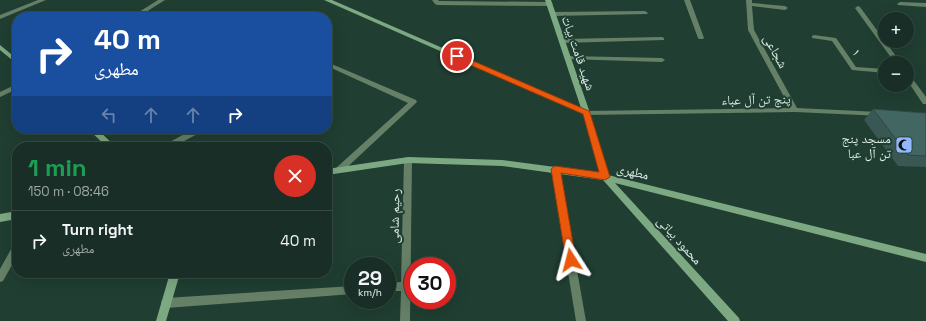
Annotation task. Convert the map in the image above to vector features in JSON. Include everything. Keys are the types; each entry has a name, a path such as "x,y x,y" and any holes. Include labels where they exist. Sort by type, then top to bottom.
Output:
{"main road":[{"path":"327,0 586,113"},
{"name":"شهید قامت بیات","path":"549,2 586,113 605,177"},
{"path":"0,47 12,58"},
{"path":"98,134 106,142"},
{"name":"مطهری","path":"332,171 408,160 502,162 555,169 605,177 926,258"},
{"name":"محمود بیاتی","path":"605,177 735,321"},
{"path":"0,218 12,216"},
{"path":"161,321 174,278"}],"street":[{"path":"13,12 43,0"},
{"path":"142,12 162,0"},
{"path":"435,0 437,3 549,2"},
{"path":"687,0 701,38"},
{"path":"749,2 785,8"},
{"name":"شجاعی","path":"749,2 751,30 795,110"},
{"path":"900,4 926,5"},
{"path":"858,8 893,56"},
{"path":"0,17 12,12"},
{"path":"553,14 645,14"},
{"name":"۱","path":"814,37 834,39 854,69 878,71"},
{"path":"562,41 662,39"},
{"path":"568,58 662,60"},
{"path":"332,66 412,102 340,170"},
{"path":"914,85 926,102"},
{"path":"0,95 12,89"},
{"name":"پنج تن آل عباء","path":"586,113 795,110 887,114"},
{"path":"176,142 191,134"},
{"name":"رحیم شامی","path":"406,257 408,160"},
{"path":"555,169 581,321"},
{"path":"0,278 12,256"},
{"path":"166,304 344,291"},
{"name":"رحیم شامی","path":"405,309 405,321"}],"building":[{"path":"873,109 926,113 926,156 908,155"}],"place":[{"name":"مسجد پنج تن آل عبا","path":"904,145"}],"route":[{"path":"457,56 586,113 605,177 555,169 571,260"}]}
